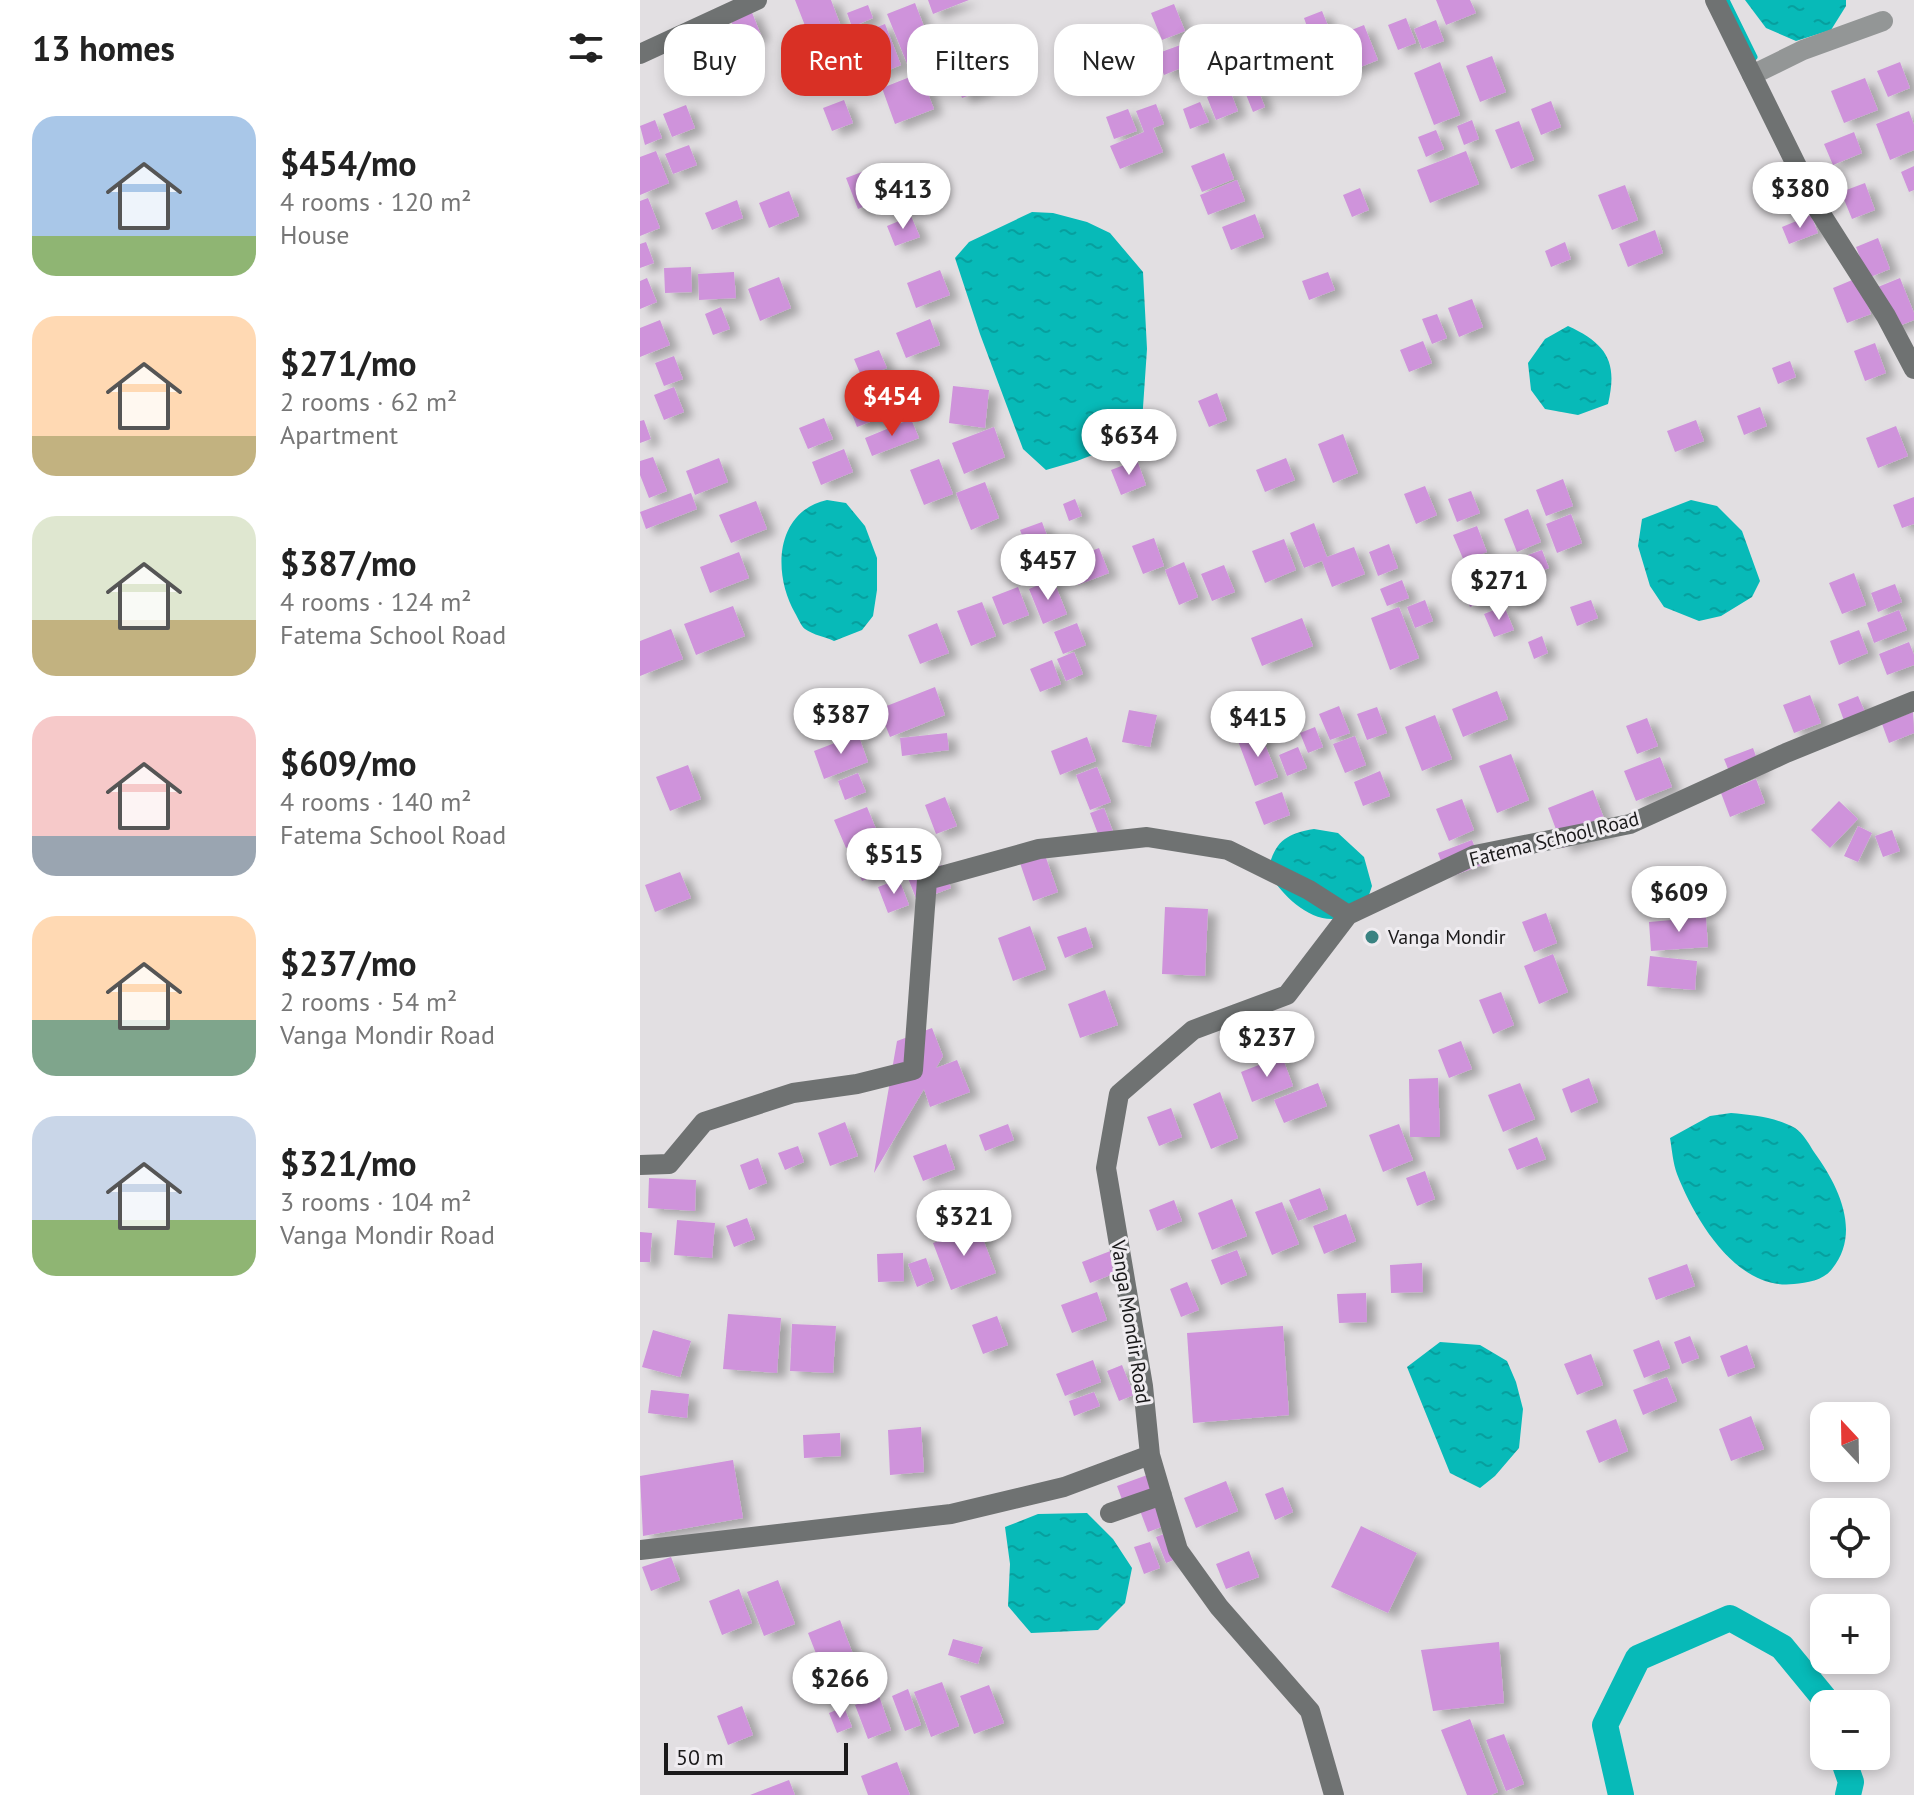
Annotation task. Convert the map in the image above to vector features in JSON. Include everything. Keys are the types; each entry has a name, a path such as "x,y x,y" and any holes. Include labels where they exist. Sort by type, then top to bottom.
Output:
{"street":[{"path":"640,54 757,0"},
{"path":"1715,0 1819,211 1886,316 1914,369"},
{"path":"1752,75 1803,50 1883,21"},
{"name":"Fatema School Road","path":"1348,915 1475,855 1630,824 1786,753 1914,701"},
{"path":"640,1165 669,1164 704,1122 793,1093 857,1084 913,1070 927,880 1039,849 1147,837 1228,850 1309,890 1348,915"},
{"name":"Vanga Mondir Road","path":"1334,1795 1310,1711 1219,1607 1178,1550 1150,1455 1143,1386 1106,1168 1119,1094 1193,1030 1287,995 1348,915"},
{"path":"640,1550 951,1514 1064,1487 1150,1455"},
{"path":"1110,1513 1162,1495"}],"water":[{"path":"1745,0 1846,0 1846,6 1831,30 1796,41 1766,28"},
{"path":"1032,212 1053,213 1087,222 1110,233 1143,272 1147,349 1142,422 1118,445 1046,470 1023,449 955,258 969,242"},
{"path":"1568,326 1592,340 1606,356 1610,366 1608,404 1578,415 1545,409 1531,390 1528,363 1545,339"},
{"path":"827,500 846,503 865,526 877,558 873,616 862,630 834,641 802,626 788,598 781,564 788,531 797,517"},
{"path":"1691,500 1717,506 1742,531 1760,581 1752,597 1721,616 1699,621 1664,607 1650,586 1638,546 1642,519"},
{"path":"1314,829 1338,833 1364,857 1372,886 1366,904 1341,917 1322,918 1303,909 1286,896 1268,872 1282,841"},
{"path":"1731,1113 1772,1119 1795,1128 1806,1139 1831,1179 1846,1224 1841,1255 1825,1276 1794,1284 1773,1283 1754,1276 1721,1249 1695,1212 1677,1174 1670,1138 1710,1116"},
{"path":"1440,1342 1480,1345 1507,1361 1516,1382 1523,1409 1519,1448 1480,1488 1450,1473 1407,1367"},
{"path":"1087,1513 1113,1539 1132,1568 1125,1603 1098,1630 1031,1633 1008,1606 1010,1564 1005,1527 1038,1514"}],"building":[{"path":"795,0 831,0 840,24 804,24"},
{"path":"928,0 969,0 933,14"},
{"path":"1436,0 1470,0 1476,13 1446,25"},
{"path":"915,3 923,24 907,24 907,64 887,14"},
{"path":"1174,4 1182,24 1179,24 1179,33 1163,40 1163,24 1155,24 1151,13"},
{"path":"868,5 873,18 851,24 847,13"},
{"path":"751,10 757,24 732,24 730,18"},
{"path":"1322,11 1327,24 1306,24 1304,18"},
{"path":"1406,18 1416,43 1398,50 1388,25"},
{"path":"1436,20 1444,41 1422,49 1414,29"},
{"path":"1362,26 1378,60 1362,66"},
{"path":"891,39 901,65 891,69"},
{"path":"1179,45 1179,69 1164,75 1163,51"},
{"path":"1492,56 1506,92 1480,102 1466,66"},
{"path":"1440,62 1460,115 1434,125 1414,73"},
{"path":"1900,62 1910,88 1888,97 1877,71"},
{"path":"907,78 907,96 929,96 934,109 895,124 885,96 891,96 891,84"},
{"path":"1865,78 1878,110 1844,123 1831,91"},
{"path":"1232,96 1238,111 1216,120 1207,97"},
{"path":"1247,96 1261,96 1265,107 1253,112"},
{"path":"844,100 853,123 832,131 823,108"},
{"path":"1551,101 1561,127 1541,135 1531,109"},
{"path":"1200,102 1209,122 1190,129 1183,109"},
{"path":"1156,104 1164,124 1153,128 1163,152 1120,169 1110,146 1144,132 1136,111"},
{"path":"686,105 695,128 672,137 663,114"},
{"path":"1128,109 1137,131 1114,139 1106,117"},
{"path":"1909,111 1914,125 1914,150 1890,160 1876,124"},
{"path":"655,120 662,138 645,145 640,126"},
{"path":"1472,120 1479,139 1464,145 1457,126"},
{"path":"1519,121 1534,160 1511,169 1495,130"},
{"path":"1436,130 1444,149 1426,157 1418,137"},
{"path":"1854,132 1862,153 1833,165 1824,144"},
{"path":"689,145 697,165 673,174 665,154"},
{"path":"656,151 669,183 640,195 640,157"},
{"path":"1466,151 1479,184 1430,203 1417,170"},
{"path":"1224,153 1234,179 1202,192 1191,166"},
{"path":"880,165 892,195 858,209 846,178"},
{"path":"1914,166 1914,190 1909,192 1901,172"},
{"path":"1237,180 1245,201 1208,215 1200,195"},
{"path":"1865,183 1875,210 1852,219 1841,192"},
{"path":"1625,185 1638,220 1612,230 1598,195"},
{"path":"1360,188 1369,210 1352,217 1343,195"},
{"path":"789,191 799,216 769,228 759,203"},
{"path":"648,198 660,228 640,236 640,201"},
{"path":"737,200 743,218 712,230 705,213"},
{"path":"1255,214 1264,237 1231,250 1222,227"},
{"path":"1811,215 1818,233 1789,244 1782,227"},
{"path":"911,216 920,237 895,246 887,226"},
{"path":"1655,230 1663,253 1628,267 1619,244"},
{"path":"1878,238 1890,269 1868,278 1856,247"},
{"path":"646,242 654,263 640,268 640,244"},
{"path":"1565,242 1571,259 1551,267 1545,251"},
{"path":"691,267 692,292 665,293 664,268"},
{"path":"940,270 950,295 916,308 907,283"},
{"path":"734,272 736,298 699,300 698,274"},
{"path":"1328,272 1335,290 1309,300 1302,281"},
{"path":"779,277 791,308 760,321 748,289"},
{"path":"647,278 657,302 640,309 640,281"},
{"path":"1857,278 1871,314 1847,323 1833,288"},
{"path":"1900,278 1914,320 1889,330 1873,289"},
{"path":"1472,299 1483,327 1459,337 1448,308"},
{"path":"721,307 730,329 713,335 705,314"},
{"path":"1437,314 1447,338 1432,344 1422,319"},
{"path":"930,319 940,345 906,358 896,333"},
{"path":"660,320 670,345 640,357 640,328"},
{"path":"1423,341 1432,363 1409,372 1400,350"},
{"path":"1875,343 1886,373 1865,381 1854,351"},
{"path":"879,350 887,368 862,378 854,359"},
{"path":"674,356 683,379 664,386 655,363"},
{"path":"1790,361 1796,377 1778,384 1772,368"},
{"path":"885,384 896,412 857,427 846,399"},
{"path":"953,386 989,390 985,428 949,423"},
{"path":"674,387 684,412 664,420 654,395"},
{"path":"1217,393 1227,420 1209,427 1198,401"},
{"path":"1760,407 1767,426 1744,435 1737,416"},
{"path":"824,418 833,439 808,449 799,428"},
{"path":"911,419 919,438 872,456 865,438"},
{"path":"644,420 651,439 640,443 640,421"},
{"path":"1696,420 1704,441 1675,452 1667,431"},
{"path":"1896,426 1908,456 1878,468 1866,438"},
{"path":"994,427 1005,457 964,474 952,443"},
{"path":"1343,434 1358,473 1333,483 1318,444"},
{"path":"844,449 853,472 821,485 812,462"},
{"path":"653,457 667,491 649,498 640,475 640,461"},
{"path":"719,458 728,482 695,495 686,471"},
{"path":"1286,458 1295,480 1265,492 1256,470"},
{"path":"939,459 953,494 924,505 910,470"},
{"path":"1137,460 1146,485 1121,495 1111,470"},
{"path":"1563,479 1573,506 1546,516 1536,490"},
{"path":"985,482 999,518 971,530 956,493"},
{"path":"1425,486 1437,515 1416,524 1404,494"},
{"path":"1471,491 1480,513 1457,522 1448,499"},
{"path":"691,493 697,509 646,529 640,512"},
{"path":"1914,497 1914,524 1902,528 1893,505"},
{"path":"1075,499 1082,516 1069,521 1063,504"},
{"path":"756,501 767,529 731,543 719,515"},
{"path":"1528,509 1541,542 1517,552 1504,519"},
{"path":"1571,514 1582,543 1557,553 1546,524"},
{"path":"1042,522 1053,551 1031,559 1020,530"},
{"path":"1314,523 1327,557 1354,547 1365,574 1332,587 1322,561 1304,568 1290,533"},
{"path":"1477,526 1487,552 1464,561 1453,535"},
{"path":"1154,538 1164,566 1143,574 1132,546"},
{"path":"1284,539 1296,570 1265,583 1252,551"},
{"path":"1389,544 1398,568 1378,576 1369,552"},
{"path":"1099,548 1109,573 1078,585 1068,560"},
{"path":"1542,550 1549,568 1535,574 1528,555"},
{"path":"739,552 749,578 710,593 700,567"},
{"path":"1519,557 1535,596 1510,606 1495,566"},
{"path":"1184,562 1198,597 1179,605 1165,570"},
{"path":"1224,565 1235,592 1212,601 1201,574"},
{"path":"1489,565 1501,595 1470,607 1458,577"},
{"path":"1854,573 1866,605 1842,614 1829,583"},
{"path":"1053,579 1067,614 1043,624 1029,589"},
{"path":"1402,580 1409,598 1387,606 1380,589"},
{"path":"1895,584 1902,602 1878,612 1871,593"},
{"path":"1018,587 1029,615 1003,625 992,597"},
{"path":"1425,600 1433,621 1415,628 1407,607"},
{"path":"1591,600 1598,618 1577,626 1570,607"},
{"path":"982,602 996,636 971,646 957,611"},
{"path":"733,606 745,636 696,655 684,624"},
{"path":"1504,606 1514,630 1494,637 1484,614"},
{"path":"1399,607 1419,658 1390,670 1371,618"},
{"path":"1899,610 1907,630 1874,643 1867,623"},
{"path":"1302,618 1313,646 1262,666 1251,638"},
{"path":"937,623 949,653 920,664 908,635"},
{"path":"1077,623 1086,645 1063,654 1054,632"},
{"path":"671,629 683,659 640,676 640,641"},
{"path":"1859,630 1868,653 1839,665 1830,641"},
{"path":"1542,636 1548,653 1534,659 1528,642"},
{"path":"1909,642 1914,665 1887,675 1879,654"},
{"path":"1074,652 1083,674 1066,681 1057,659"},
{"path":"1052,660 1061,684 1040,692 1030,669"},
{"path":"935,687 945,715 890,737 879,709"},
{"path":"1497,691 1508,719 1463,737 1452,709"},
{"path":"1810,695 1821,723 1794,733 1783,705"},
{"path":"1858,696 1869,721 1847,729 1838,704"},
{"path":"1339,706 1350,733 1330,740 1319,714"},
{"path":"1377,707 1387,733 1367,740 1357,714"},
{"path":"1129,710 1157,715 1150,747 1122,742"},
{"path":"1913,712 1914,733 1889,743 1882,724"},
{"path":"1435,715 1452,759 1422,771 1405,727"},
{"path":"1647,718 1658,746 1637,754 1626,726"},
{"path":"1315,727 1323,747 1308,753 1300,733"},
{"path":"1260,732 1278,777 1255,786 1238,741"},
{"path":"947,733 949,750 902,756 900,738"},
{"path":"858,734 868,762 824,779 814,751"},
{"path":"1355,736 1366,765 1345,773 1333,744"},
{"path":"1087,737 1096,761 1060,775 1051,751"},
{"path":"1298,747 1307,768 1287,776 1279,755"},
{"path":"1753,748 1761,770 1733,781 1724,759"},
{"path":"1511,754 1529,800 1497,813 1479,766"},
{"path":"1660,757 1672,787 1636,801 1624,771"},
{"path":"688,765 701,799 670,811 656,777"},
{"path":"1097,767 1111,802 1090,810 1076,775"},
{"path":"1380,771 1390,796 1363,806 1354,782"},
{"path":"858,773 866,792 845,800 838,781"},
{"path":"1756,779 1765,803 1730,817 1721,793"},
{"path":"1593,790 1609,831 1563,848 1548,808"},
{"path":"1282,792 1290,815 1264,825 1255,802"},
{"path":"945,797 957,826 936,834 925,805"},
{"path":"1462,799 1474,830 1449,841 1436,809"},
{"path":"1839,801 1858,819 1830,848 1811,830"},
{"path":"867,807 879,836 846,848 834,820"},
{"path":"1104,808 1114,834 1100,839 1090,813"},
{"path":"1858,826 1872,833 1858,862 1844,856"},
{"path":"908,829 919,857 895,866 883,838"},
{"path":"1892,830 1900,851 1883,857 1875,836"},
{"path":"1472,840 1482,865 1447,878 1438,853"},
{"path":"877,848 886,871 862,881 852,857"},
{"path":"1045,855 1058,892 1033,901 1020,863"},
{"path":"942,865 951,888 917,901 908,878"},
{"path":"680,872 691,898 655,912 645,885"},
{"path":"899,879 909,905 888,913 878,887"},
{"path":"1165,907 1208,909 1205,976 1162,974"},
{"path":"1546,913 1557,943 1534,952 1522,922"},
{"path":"1706,917 1708,947 1651,951 1649,922"},
{"path":"1030,926 1046,969 1013,981 998,938"},
{"path":"1086,927 1093,947 1065,958 1057,937"},
{"path":"1553,954 1568,992 1539,1004 1524,966"},
{"path":"1650,956 1697,961 1695,990 1647,986"},
{"path":"1105,990 1118,1025 1080,1038 1068,1004"},
{"path":"1501,992 1514,1025 1493,1034 1479,1000"},
{"path":"932,1028 943,1056 936,1068 957,1060 970,1092 930,1107 924,1089 874,1173 897,1041"},
{"path":"1461,1041 1472,1069 1449,1078 1438,1050"},
{"path":"1282,1056 1293,1086 1252,1102 1241,1072"},
{"path":"1438,1078 1440,1137 1410,1137 1409,1079"},
{"path":"1589,1078 1598,1102 1571,1113 1562,1089"},
{"path":"1318,1083 1327,1106 1284,1123 1274,1100"},
{"path":"1520,1083 1535,1119 1503,1132 1488,1095"},
{"path":"1220,1092 1238,1138 1211,1149 1193,1104"},
{"path":"1171,1108 1182,1137 1159,1146 1147,1117"},
{"path":"845,1122 858,1156 830,1166 818,1133"},
{"path":"1008,1124 1014,1140 985,1151 979,1135"},
{"path":"1399,1124 1413,1160 1383,1172 1369,1135"},
{"path":"1537,1137 1546,1159 1517,1170 1508,1149"},
{"path":"946,1144 955,1169 923,1181 913,1156"},
{"path":"798,1146 804,1162 785,1170 778,1153"},
{"path":"758,1158 767,1183 749,1190 740,1165"},
{"path":"1425,1171 1435,1199 1417,1206 1406,1178"},
{"path":"649,1178 696,1180 695,1211 648,1208"},
{"path":"1320,1188 1328,1209 1298,1221 1289,1200"},
{"path":"1232,1199 1247,1236 1212,1250 1198,1213"},
{"path":"1174,1200 1182,1221 1157,1231 1149,1210"},
{"path":"1282,1202 1299,1244 1272,1255 1255,1212"},
{"path":"1346,1214 1356,1241 1324,1254 1313,1226"},
{"path":"747,1218 755,1239 734,1247 726,1226"},
{"path":"677,1220 715,1223 712,1258 674,1255"},
{"path":"978,1226 996,1273 951,1290 933,1243"},
{"path":"640,1232 652,1233 650,1262 640,1262"},
{"path":"1113,1250 1121,1271 1090,1283 1082,1262"},
{"path":"1237,1250 1247,1275 1221,1285 1211,1260"},
{"path":"903,1253 904,1281 878,1282 877,1254"},
{"path":"926,1258 934,1280 917,1287 908,1264"},
{"path":"1422,1263 1423,1292 1391,1293 1390,1265"},
{"path":"1687,1264 1695,1286 1656,1300 1648,1278"},
{"path":"1187,1282 1199,1310 1181,1317 1170,1289"},
{"path":"1097,1292 1107,1320 1072,1333 1061,1305"},
{"path":"1366,1293 1367,1322 1339,1323 1337,1294"},
{"path":"728,1314 781,1318 777,1373 723,1369"},
{"path":"997,1316 1008,1345 983,1354 972,1325"},
{"path":"792,1324 836,1326 833,1373 790,1371"},
{"path":"1283,1326 1289,1415 1193,1423 1187,1333"},
{"path":"653,1330 691,1341 680,1377 642,1367"},
{"path":"1690,1336 1699,1358 1682,1364 1674,1342"},
{"path":"1659,1340 1670,1368 1644,1378 1633,1350"},
{"path":"1747,1345 1755,1367 1728,1377 1720,1356"},
{"path":"1591,1354 1603,1385 1577,1395 1564,1364"},
{"path":"1093,1360 1101,1382 1065,1396 1056,1374"},
{"path":"1122,1365 1134,1395 1119,1401 1107,1371"},
{"path":"1667,1377 1677,1401 1643,1415 1633,1390"},
{"path":"651,1390 689,1394 687,1418 648,1413"},
{"path":"1094,1392 1100,1406 1074,1416 1069,1401"},
{"path":"1751,1416 1764,1449 1731,1461 1719,1429"},
{"path":"1616,1419 1628,1451 1599,1463 1586,1431"},
{"path":"921,1427 924,1472 890,1475 888,1430"},
{"path":"840,1433 841,1456 804,1458 803,1435"},
{"path":"733,1460 743,1518 643,1536 640,1476"},
{"path":"1150,1474 1157,1493 1124,1505 1117,1486"},
{"path":"1226,1481 1238,1511 1196,1528 1184,1498"},
{"path":"1283,1487 1293,1512 1275,1520 1265,1494"},
{"path":"1158,1501 1167,1525 1148,1532 1139,1508"},
{"path":"1361,1526 1417,1553 1388,1613 1331,1587"},
{"path":"1169,1532 1179,1558 1166,1563 1156,1537"},
{"path":"1150,1542 1160,1568 1144,1574 1134,1547"},
{"path":"1249,1551 1259,1577 1226,1589 1216,1564"},
{"path":"671,1557 680,1580 651,1591 642,1567"},
{"path":"778,1580 795,1624 764,1636 747,1592"},
{"path":"739,1589 752,1623 722,1635 709,1601"},
{"path":"840,1620 856,1662 824,1674 808,1633"},
{"path":"953,1639 983,1647 978,1664 948,1655"},
{"path":"1499,1642 1504,1703 1433,1711 1421,1650"},
{"path":"942,1682 959,1726 931,1737 914,1692"},
{"path":"989,1685 1004,1723 974,1734 960,1696"},
{"path":"908,1689 921,1725 905,1731 892,1696"},
{"path":"879,1696 891,1730 868,1739 855,1705"},
{"path":"742,1706 753,1735 728,1745 717,1716"},
{"path":"844,1707 852,1727 837,1733 829,1713"},
{"path":"1470,1719 1498,1792 1491,1795 1467,1795 1441,1730"},
{"path":"1504,1734 1524,1784 1506,1791 1486,1740"},
{"path":"897,1762 910,1795 868,1795 861,1776"},
{"path":"789,1780 795,1795 750,1795"}],"waterway":[{"path":"1726,0 1754,57"},
{"path":"1621,1795 1605,1725 1638,1658 1730,1618 1782,1647 1817,1690"},
{"path":"1847,1770 1851,1782 1848,1795"}],"place":[{"name":"Vanga Mondir","path":"1372,937"}]}
